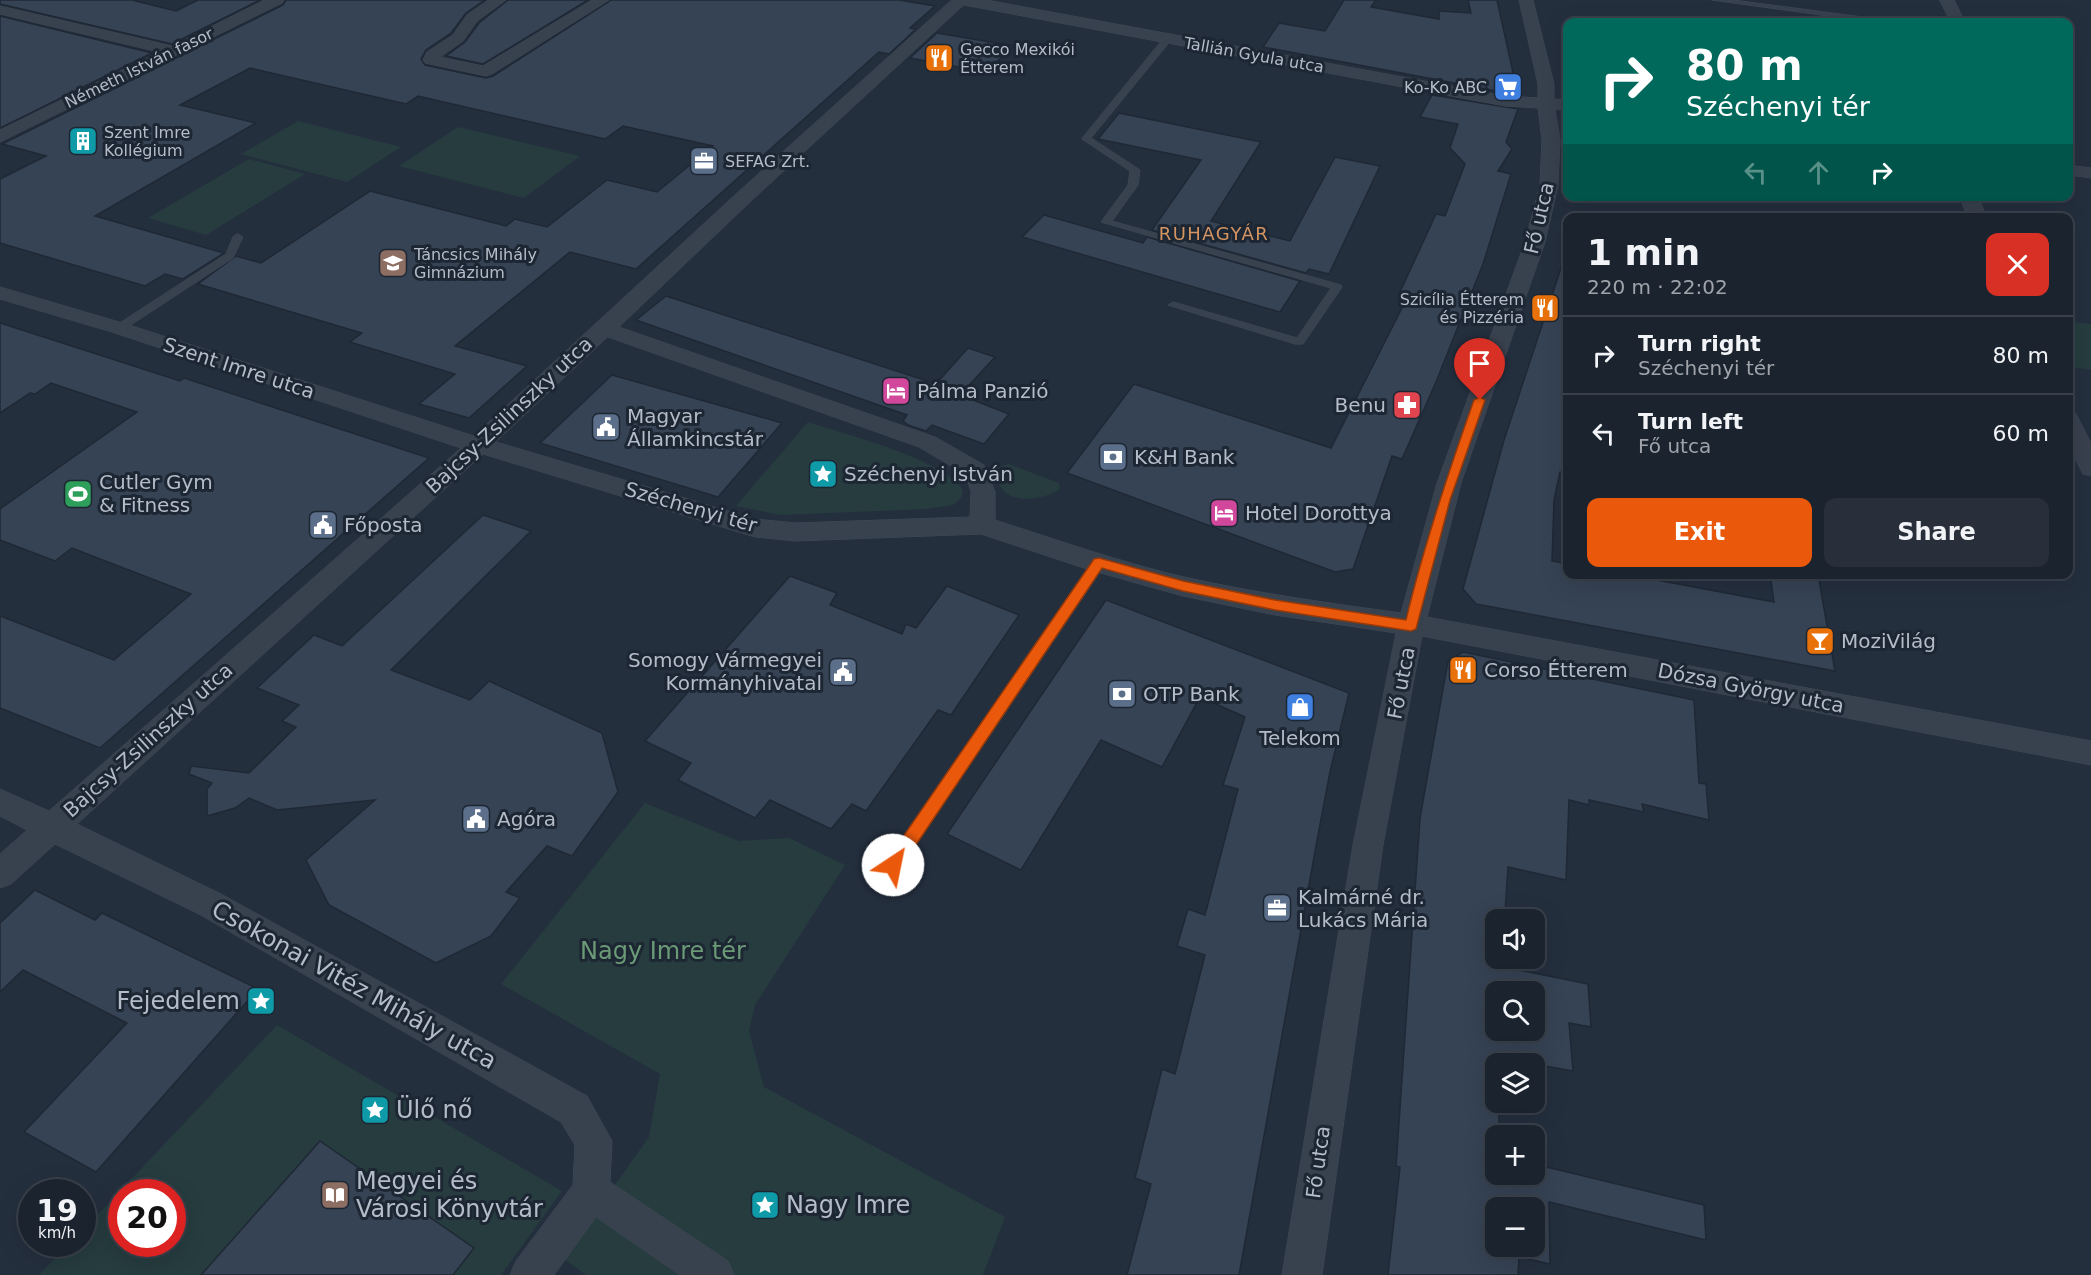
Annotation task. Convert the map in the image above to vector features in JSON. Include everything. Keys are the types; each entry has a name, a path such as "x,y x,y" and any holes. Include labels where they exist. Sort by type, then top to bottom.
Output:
{"street":[{"name":"Németh István fasor","path":"0,136 277,0"},
{"path":"499,0 472,18 458,38 433,55 431,60 486,71 602,0"},
{"name":"Tallián Gyula utca","path":"962,0 1505,101 1546,94 1563,102"},
{"name":"Bajcsy-Zsilinszky utca","path":"0,874 541,389 603,328 962,0"},
{"name":"Fő utca","path":"1302,1275 1368,844 1411,626 1449,483 1535,242 1549,185 1551,140 1546,94 1526,0"},
{"path":"1947,0 1956,18"},
{"path":"0,10 174,51"},
{"path":"1546,94 1563,97"},
{"path":"2073,171 2091,173"},
{"name":"Szent Imre utca","path":"0,293 119,328 478,445"},
{"path":"603,328 927,442 976,471 983,492 982,525"},
{"path":"2073,430 2091,468"},
{"name":"Széchenyi tér","path":"478,445 755,528 795,532 982,525 1099,563 1183,586 1275,605 1411,626"},
{"name":"Dózsa György utca","path":"1411,626 1462,632 2091,753"},
{"name":"Csokonai Vitéz Mihály utca","path":"0,802 210,903 574,1109 594,1141 591,1191"},
{"path":"530,1275 591,1191 714,1275"}],"lane":[{"path":"1716,0 1855,18"},
{"path":"1168,39 1086,139 1135,170 1133,185 1106,222 1337,287 1299,342 1173,305"},
{"path":"119,328 230,256 238,237"},
{"path":"893,865 1099,563"}],"green space":[{"path":"298,121 401,147 347,182 241,154"},
{"path":"458,127 580,156 524,198 399,166"},
{"path":"249,159 305,174 206,235 148,218"},
{"path":"2073,322 2091,324 2091,370 2073,367"},
{"path":"808,422 915,458 952,478 963,490 961,498 953,505 927,509 781,515 736,506"},
{"path":"1009,464 1059,483 1060,489 1038,498 1013,497 1001,488 996,474 999,467"},
{"name":"Nagy Imre tér","path":"645,803 739,841 789,838 845,865 755,1005 749,1031 764,1087 1005,1217 983,1275 586,1275 563,1258 649,1137 660,1074 501,984"},
{"path":"277,1025 562,1191 501,1275 39,1275 56,1257 96,1257 96,1216 108,1204 108,1257 186,1257 186,1179 131,1179"}],"building":[{"path":"0,0 132,0 176,11 198,0 260,0 172,44 0,4"},
{"path":"286,0 485,0 466,13 451,33 426,50 421,59 425,65 486,78 493,76 611,0 899,0 935,6 910,28 916,29 889,54 879,52 636,269 570,252 455,346 527,366 469,418 419,404 455,374 350,342 362,333 198,284 236,256 261,263 370,191 506,226 515,219 547,227 607,180 657,192 713,146 623,126 605,139 418,96 406,104 250,68 180,105 256,123 95,216 224,253 183,279 165,274 145,286 0,243 0,179 46,156 2,144 283,5"},
{"path":"508,0 588,0 483,64 446,56 465,42 479,23"},
{"path":"1344,0 1376,0 1371,7 1439,19 1439,11 1471,13 1468,0 1497,0 1518,95 1263,47 1279,23 1325,31"},
{"path":"0,16 152,53 0,128"},
{"path":"937,33 1014,46 985,72 910,58"},
{"path":"1432,95 1518,109 1506,142 1512,149 1498,171 1511,174 1483,264 1436,382 1402,459 1392,456 1353,569 1335,572 1067,473 1134,384 1331,448 1409,294 1400,292 1436,214 1445,216 1465,164 1450,148 1458,124 1420,117"},
{"path":"1119,113 1261,142 1211,221 1290,241 1335,157 1380,166 1329,274 1309,269 1306,273 1152,230 1201,160 1098,139"},
{"path":"1044,215 1143,243 1147,237 1300,281 1280,312 1022,237"},
{"path":"1563,265 1563,472 1560,472 1554,500 1552,561 1563,563 1563,579 1652,579 1774,602 1771,579 1819,579 1835,671 1476,604 1463,589 1504,440"},
{"path":"666,296 936,384 968,348 995,357 960,395 1009,414 984,444 932,425 926,431 908,425 903,421 907,415 636,320"},
{"path":"0,323 180,381 184,378 429,458 100,748 0,708 0,616 114,660 191,594 72,548 55,561 0,540 0,509 137,412 51,383 35,394 30,393 0,413"},
{"path":"612,375 782,423 718,497 540,443"},
{"path":"483,515 531,531 391,670 470,700 489,681 602,733 618,792 572,856 547,846 506,892 520,898 491,936 436,963 329,905 306,860 375,800 277,810 249,798 235,808 207,816 207,789 212,783 189,774 191,766 249,773 296,727 282,721 299,705 257,688 314,635 342,646"},
{"name":"Somogy Vármegyei Kormányhivatal","path":"790,576 837,593 830,605 902,634 906,624 916,628 947,586 1019,615 951,715 938,710 866,811 852,804 831,829 770,800 755,818 678,780 691,763 645,741"},
{"path":"1106,600 1349,693 1330,772 1316,846 1239,1275 1127,1275 1151,1184 1135,1178 1162,1069 1175,1074 1205,955 1177,946 1188,909 1205,915 1238,789 1223,785 1245,717 1200,697 1162,767 1101,740 1021,870 947,834"},
{"path":"1463,652 1694,700 1699,783 1706,784 1709,820 1642,804 1644,812 1589,800 1589,805 1569,800 1566,880 1508,867 1505,909 1485,909 1485,969 1514,969 1588,984 1591,1027 1569,1023 1573,1071 1545,1066 1545,1053 1485,1053 1485,1113 1499,1113 1499,1125 1485,1125 1485,1185 1545,1185 1545,1167 1704,1205 1706,1240 1549,1202 1550,1264 1519,1257 1518,1275 1388,1275 1400,1167 1396,1166 1420,818 1448,661"},
{"path":"35,890 95,920 102,913 258,989 96,1172 24,1132 127,1023 23,970 0,992 0,923"},
{"name":"Megyei és Városi Könyvtár","path":"320,1141 474,1248 453,1275 201,1275"}],"place":[{"name":"Gecco Mexikói Étterem","path":"939,58"},
{"name":"Ko-Ko ABC","path":"1508,87"},
{"name":"Szent Imre Kollégium","path":"83,141"},
{"name":"SEFAG Zrt.","path":"704,161"},
{"name":"Táncsics Mihály Gimnázium","path":"393,263"},
{"name":"Szicília Étterem és Pizzéria","path":"1545,308"},
{"name":"Pálma Panzió","path":"896,391"},
{"name":"Benu","path":"1407,405"},
{"name":"Magyar Államkincstár","path":"606,427"},
{"name":"K&H Bank","path":"1113,457"},
{"name":"Széchenyi István","path":"823,474"},
{"name":"Cutler Gym & Fitness","path":"78,494"},
{"name":"Hotel Dorottya","path":"1224,513"},
{"name":"Főposta","path":"323,525"},
{"name":"MoziVilág","path":"1820,641"},
{"name":"Corso Étterem","path":"1463,670"},
{"name":"Somogy Vármegyei Kormányhivatal","path":"843,672"},
{"name":"OTP Bank","path":"1122,694"},
{"name":"Telekom","path":"1300,707"},
{"name":"Agóra","path":"476,819"},
{"name":"Kalmárné dr. Lukács Mária","path":"1277,908"},
{"name":"Fejedelem","path":"261,1001"},
{"name":"Ülő nő","path":"375,1110"},
{"name":"Megyei és Városi Könyvtár","path":"335,1195"},
{"name":"Nagy Imre","path":"765,1205"}],"district":[{"name":"RUHAGYÁR","path":"1214,233"}],"route":[{"path":"893,865 1099,563 1183,586 1275,605 1411,626 1449,483 1480,400"}]}
